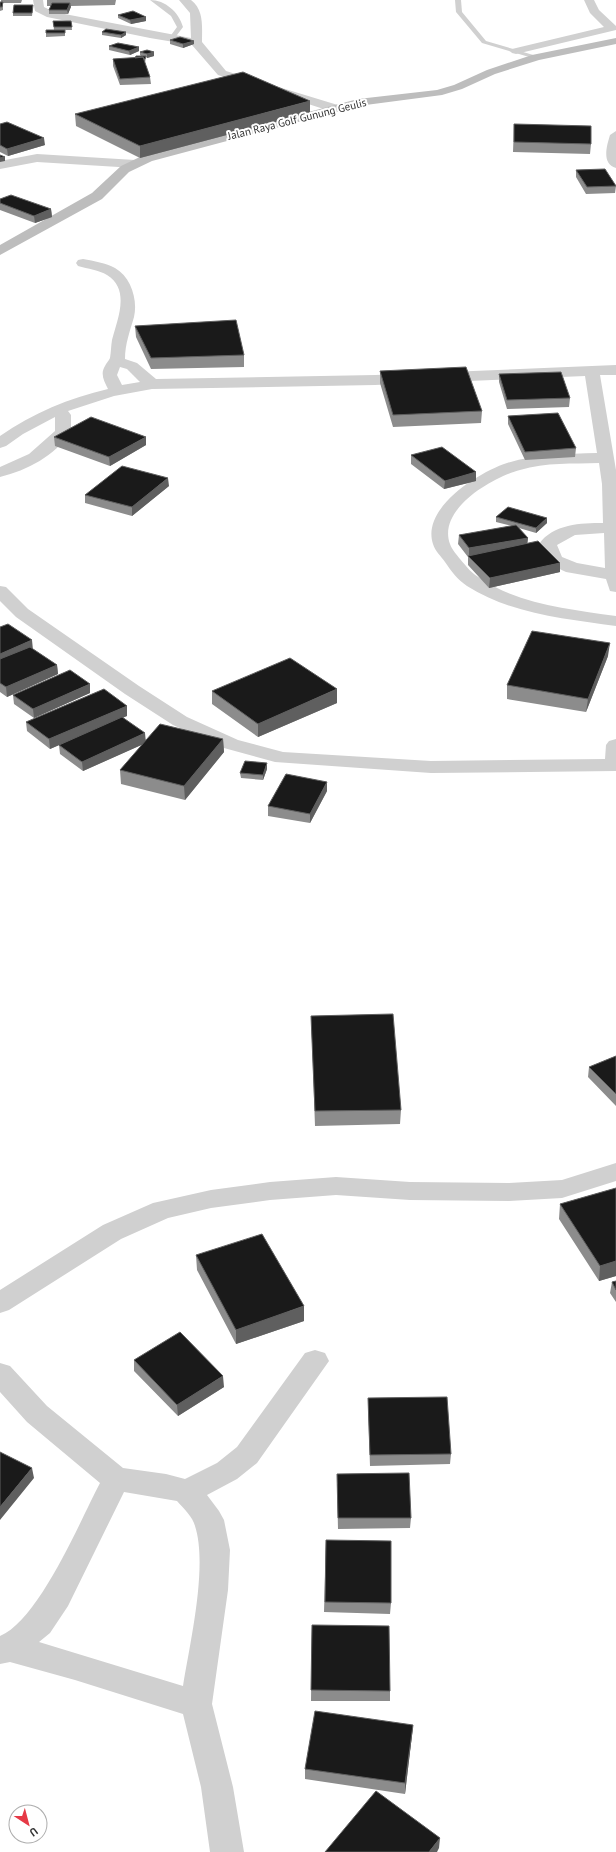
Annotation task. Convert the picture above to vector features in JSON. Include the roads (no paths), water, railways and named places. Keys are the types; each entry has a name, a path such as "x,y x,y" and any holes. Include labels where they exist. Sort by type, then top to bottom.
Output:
{"main road":[{"name":"Jalan Raya Golf Gunung Geulis","path":"0,251 96,196 125,169 148,158 337,109 384,99 438,93 458,87 492,72 536,57 616,41"}],"street":[{"path":"38,0 39,9 52,15 196,42 222,73 337,109"},
{"path":"184,0 194,6 196,11 196,42"},
{"path":"516,52 612,28 594,11 589,0"},
{"path":"616,135 611,150 616,163"},
{"path":"0,165 37,158 135,164"},
{"path":"83,263 113,272 119,277 126,293 127,315 117,349 118,361"},
{"path":"118,361 132,366 152,384"},
{"path":"117,390 109,377 111,366 118,361"},
{"path":"592,370 610,484 611,528 615,581 572,568 555,560 548,544 555,536 567,531 584,528 611,528"},
{"path":"0,443 34,420 59,409 117,390 152,384 375,380 616,370"},
{"path":"0,472 27,462 44,452 55,441 63,432 63,415 59,409"},
{"path":"606,458 545,461 514,466 492,474 469,489 447,511 440,527 440,543 454,562 472,581 493,593 527,604 565,613 616,621"},
{"path":"0,591 22,613 132,690 180,721 231,744 282,758 432,768 615,766 616,745"},
{"path":"0,1303 112,1232 162,1210 211,1199 270,1191 336,1186 410,1191 509,1192 562,1189 616,1172"},
{"path":"187,1492 227,1471 247,1455 315,1361"},
{"path":"0,1374 37,1414 71,1444 116,1479 166,1486 187,1492 209,1520 215,1550 213,1590 196,1704 217,1787 227,1852"},
{"path":"5,1649 39,1623 57,1597 116,1479"},
{"path":"5,1649 75,1666 196,1704"}],"lane":[{"path":"153,0 170,10 179,20 180,27 172,38"},
{"path":"458,0 459,12 484,42 536,57"}]}
